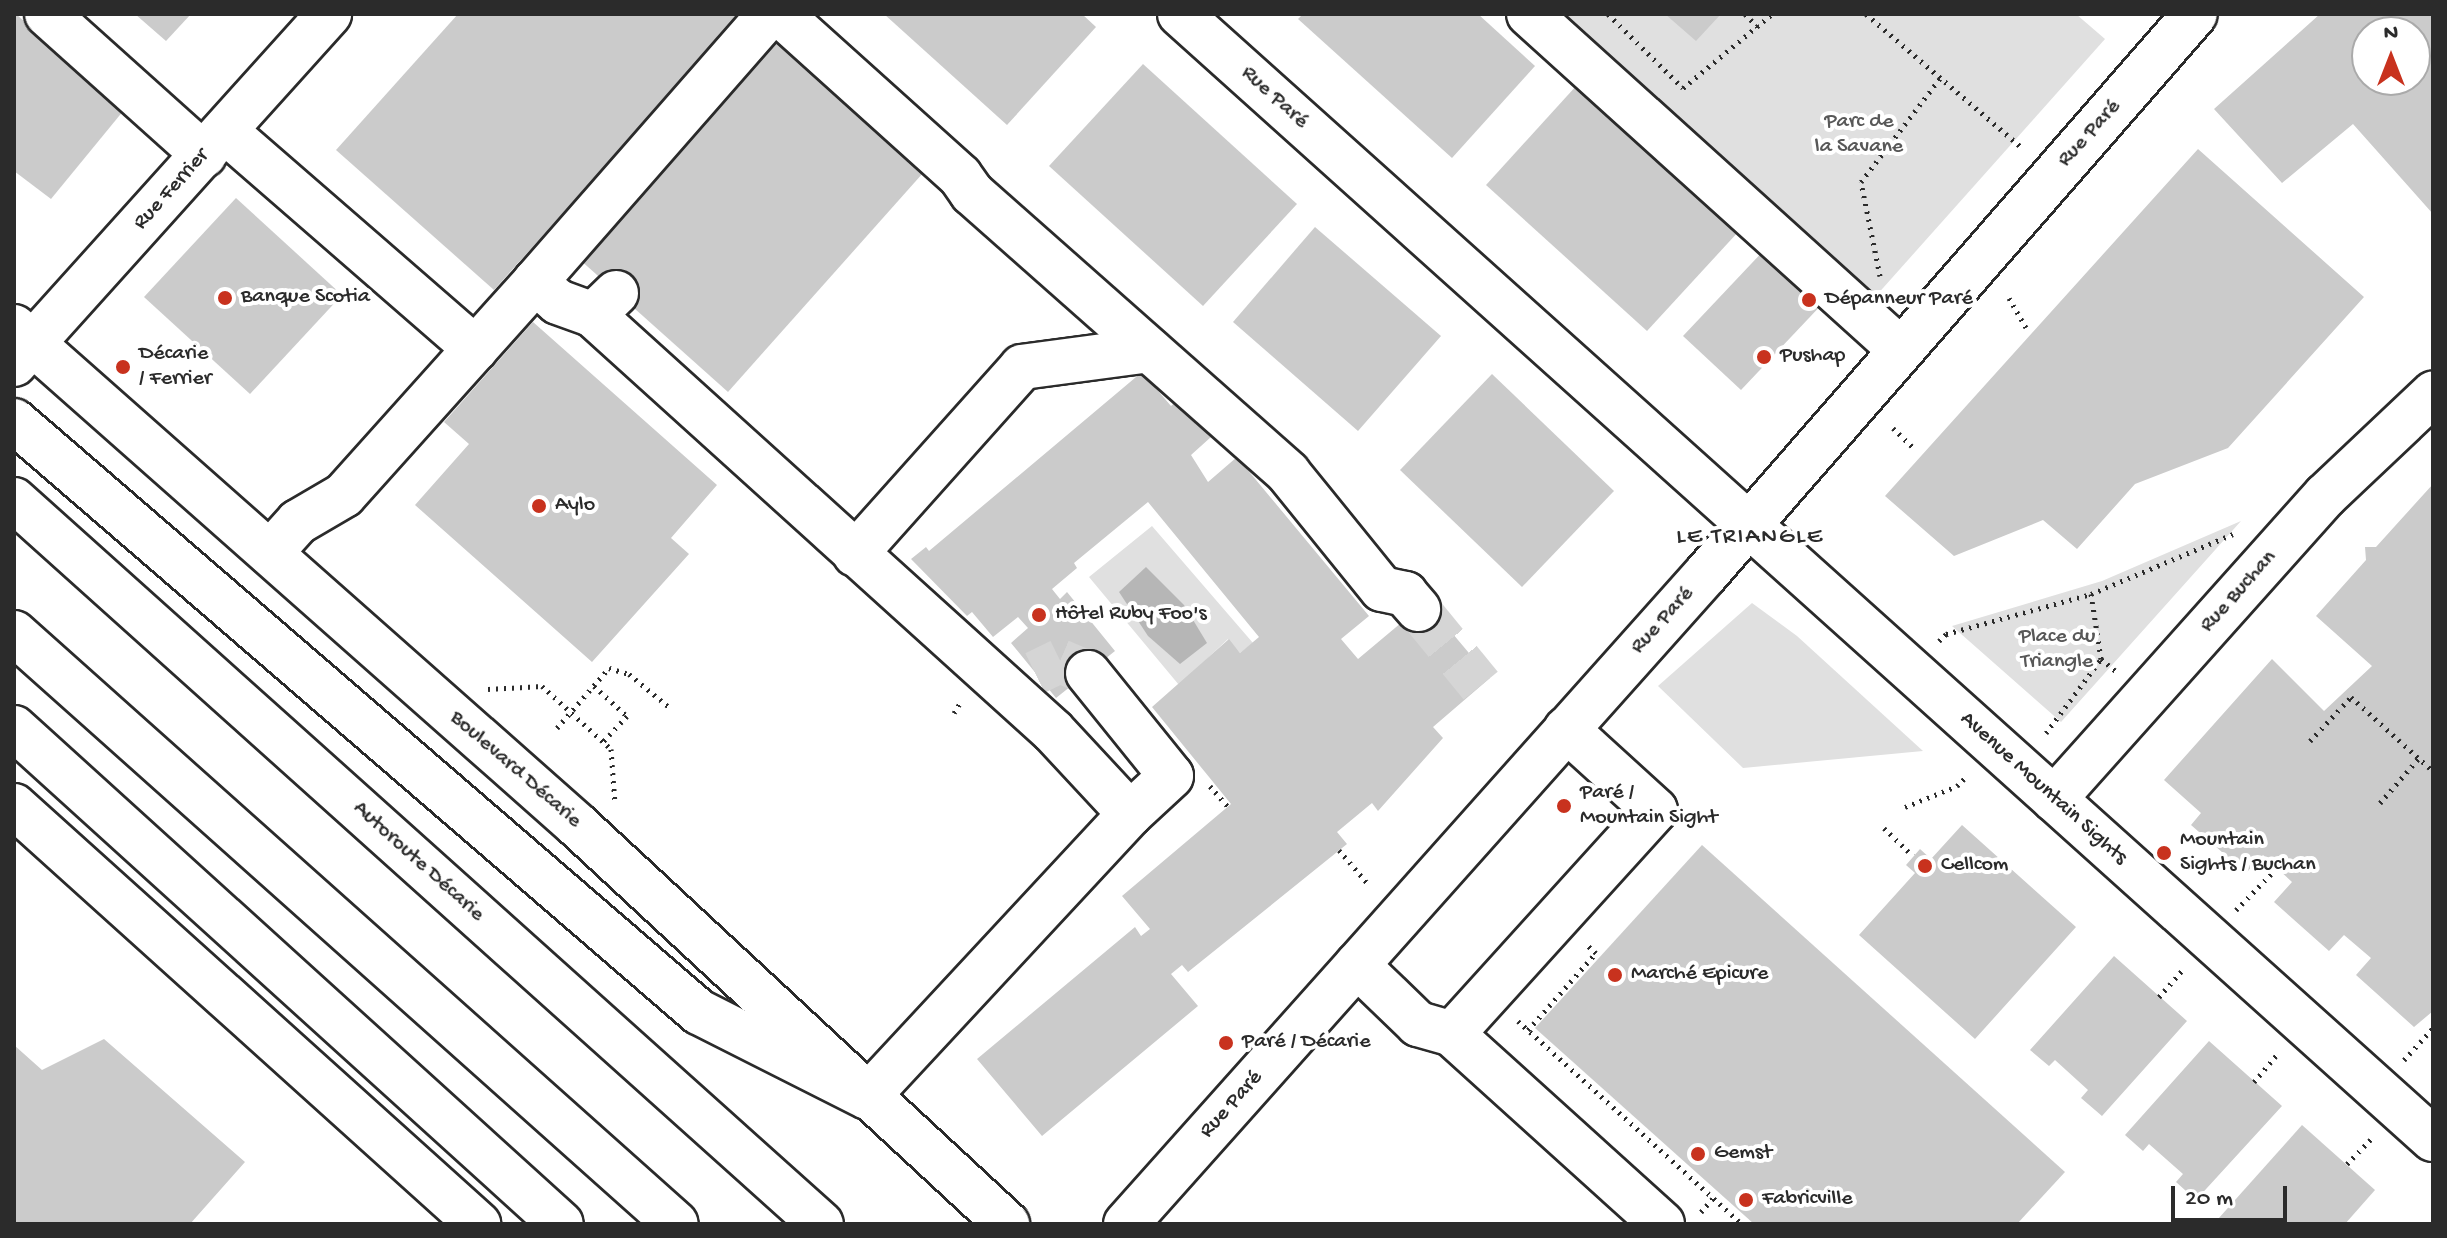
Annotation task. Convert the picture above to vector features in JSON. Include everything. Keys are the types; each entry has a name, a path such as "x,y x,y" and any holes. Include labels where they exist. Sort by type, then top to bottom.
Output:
{"main road":[{"path":"47,14 476,349"},
{"name":"Rue Ferrier","path":"20,345 214,143 329,14"},
{"path":"270,553 298,522 344,495 770,14"},
{"path":"780,14 1044,257 1288,473 1382,589 1405,594 1418,609"},
{"name":"Rue Paré","path":"1180,14 1654,439"},
{"path":"1529,14 1900,349"},
{"name":"Rue Paré","path":"1126,1224 1749,524 2195,14"},
{"path":"535,282 558,302 605,304 855,554 1053,731 1130,814"},
{"name":"Boulevard Décarie","path":"20,345 270,553 739,972 867,1097 1007,1224"},
{"path":"855,554 1022,367 1149,350"},
{"name":"Rue Buchan","path":"2054,799 2325,496 2433,394"},
{"path":"14,421 699,1012 867,1097 1130,814 1171,776 1088,673"},
{"name":"Avenue Mountain Sights","path":"1654,439 2433,1139"},
{"name":"Autoroute Décarie","path":"14,500 821,1224"},
{"path":"14,633 676,1224"},
{"path":"14,728 561,1224"},
{"path":"1452,1034 1655,810 1566,729"},
{"path":"14,806 478,1224"},
{"path":"1357,965 1418,1024 1452,1034 1662,1224"}],"path":[{"path":"1608,14 1683,88 1772,14"},
{"path":"1745,14 1758,27"},
{"path":"1866,14 2021,147"},
{"path":"1883,288 1861,182 1941,77"},
{"path":"2009,298 2026,328"},
{"path":"1893,428 1915,449"},
{"path":"1946,634 2091,594 2244,530"},
{"path":"2091,594 2101,659 2117,671"},
{"path":"2046,733 2101,659"},
{"path":"557,728 609,668 629,674 669,707"},
{"path":"488,689 542,686 571,712 611,749 615,803"},
{"path":"594,686 627,716 603,742"},
{"path":"2310,741 2351,697 2433,771"},
{"path":"2380,803 2419,758"},
{"path":"1905,807 1957,786 1967,776"},
{"path":"1884,828 1913,856"},
{"path":"1339,850 1368,884"},
{"path":"2233,914 2277,868"},
{"path":"1582,940 1598,954 1528,1030 1685,1168 1742,1224"},
{"path":"2159,997 2185,968"},
{"path":"2401,1063 2433,1028"},
{"path":"2254,1082 2278,1053"},
{"path":"2347,1164 2372,1138"},
{"path":"1732,1214 1738,1210"}],"green space":[{"name":"Parc de la Savane","path":"1550,14 2076,14 2105,39 1867,306"},
{"name":"Place du Triangle","path":"2241,521 2061,722 1952,626 2102,581"},
{"path":"1152,526 1253,643 1240,653 1228,639 1179,685 1089,577"},
{"path":"1752,603 1797,636 1923,751 1743,768 1658,686"}],"shaded area":[{"path":"1146,567 1184,605 1207,643 1180,664 1148,636 1119,592"}],"building":[{"path":"16,14 124,110 51,199 14,171"},
{"path":"135,14 191,14 166,41"},
{"path":"458,14 741,14 494,290 336,150"},
{"path":"884,14 1082,14 1096,27 1007,125"},
{"path":"1303,14 1478,14 1535,66 1452,158 1298,19"},
{"path":"1665,14 1721,14 1696,41"},
{"path":"2320,14 2433,14 2433,214 2353,124 2282,183 2214,109"},
{"path":"781,31 931,164 728,392 578,258"},
{"path":"1143,64 1297,204 1203,306 1049,166"},
{"path":"1577,85 1739,231 1647,331 1486,185"},
{"path":"2198,149 2364,297 2228,448 2135,484 2077,549 2043,520 1954,556 1885,496"},
{"path":"236,198 342,295 250,394 144,297"},
{"path":"1315,227 1441,336 1358,431 1233,322"},
{"path":"1768,246 1826,300 1741,390 1683,336"},
{"path":"533,322 717,485 671,538 689,554 592,662 415,505 469,444 444,422"},
{"path":"1142,372 1171,406 1179,399 1211,437 1191,455 1208,482 1237,457 1369,616 1341,639 1358,659 1426,602 1490,678 1433,727 1443,738 1378,811 1372,803 1337,832 1347,844 1188,972 1182,965 1171,974 1198,1006 1042,1136 977,1059 1135,927 1141,936 1150,929 1122,896 1231,804 1152,707 1229,639 1240,653 1259,637 1148,502 1074,563 1077,568 1052,589 1060,599 1067,592 1115,651 1056,698 1011,643 1028,628 1018,617 993,637 972,612 967,616 911,559 926,547 929,551"},
{"path":"1492,374 1614,491 1522,587 1400,470"},
{"path":"2433,484 2433,1011 2414,1027 2356,975 2371,958 2344,935 2329,951 2274,902 2292,882 2263,855 2246,873 2191,825 2201,813 2164,780 2272,659 2324,711 2372,666 2316,616 2366,560 2365,547 2376,547"},
{"path":"1962,825 2076,927 1975,1039 1859,935 1915,873 1906,865 1920,849 1931,859"},
{"path":"1702,845 2065,1172 2017,1224 1754,1224 1535,1028"},
{"path":"2114,956 2187,1021 2102,1116 2081,1098 2088,1090 2055,1060 2049,1066 2030,1050"},
{"path":"104,1039 245,1162 190,1224 14,1224 14,1045 42,1070"},
{"path":"2209,1041 2282,1106 2196,1200 2176,1182 2183,1174 2149,1144 2143,1151 2125,1135"},
{"path":"2302,1125 2375,1190 2345,1224 2223,1224 2218,1219"}],"tunnel":[{"path":"1418,609 1481,686"},
{"path":"1035,673 1060,661 1088,673"}],"place":[{"name":"Banque Scotia","path":"225,298"},
{"name":"Dépanneur Paré","path":"1809,300"},
{"name":"Pushap","path":"1764,357"},
{"name":"Décarie / Ferrier","path":"123,367"},
{"name":"Aylo","path":"539,506"},
{"name":"Hôtel Ruby Foo's","path":"1039,615"},
{"name":"Paré / Mountain Sight","path":"1564,806"},
{"name":"Mountain Sights / Buchan","path":"2164,853"},
{"name":"Cellcom","path":"1925,866"},
{"name":"Marché Epicure","path":"1615,975"},
{"name":"Paré / Décarie","path":"1226,1043"},
{"name":"Gemst","path":"1698,1154"},
{"name":"Fabricville","path":"1746,1200"}],"district":[{"name":"LE TRIANGLE","path":"1750,538"}]}
